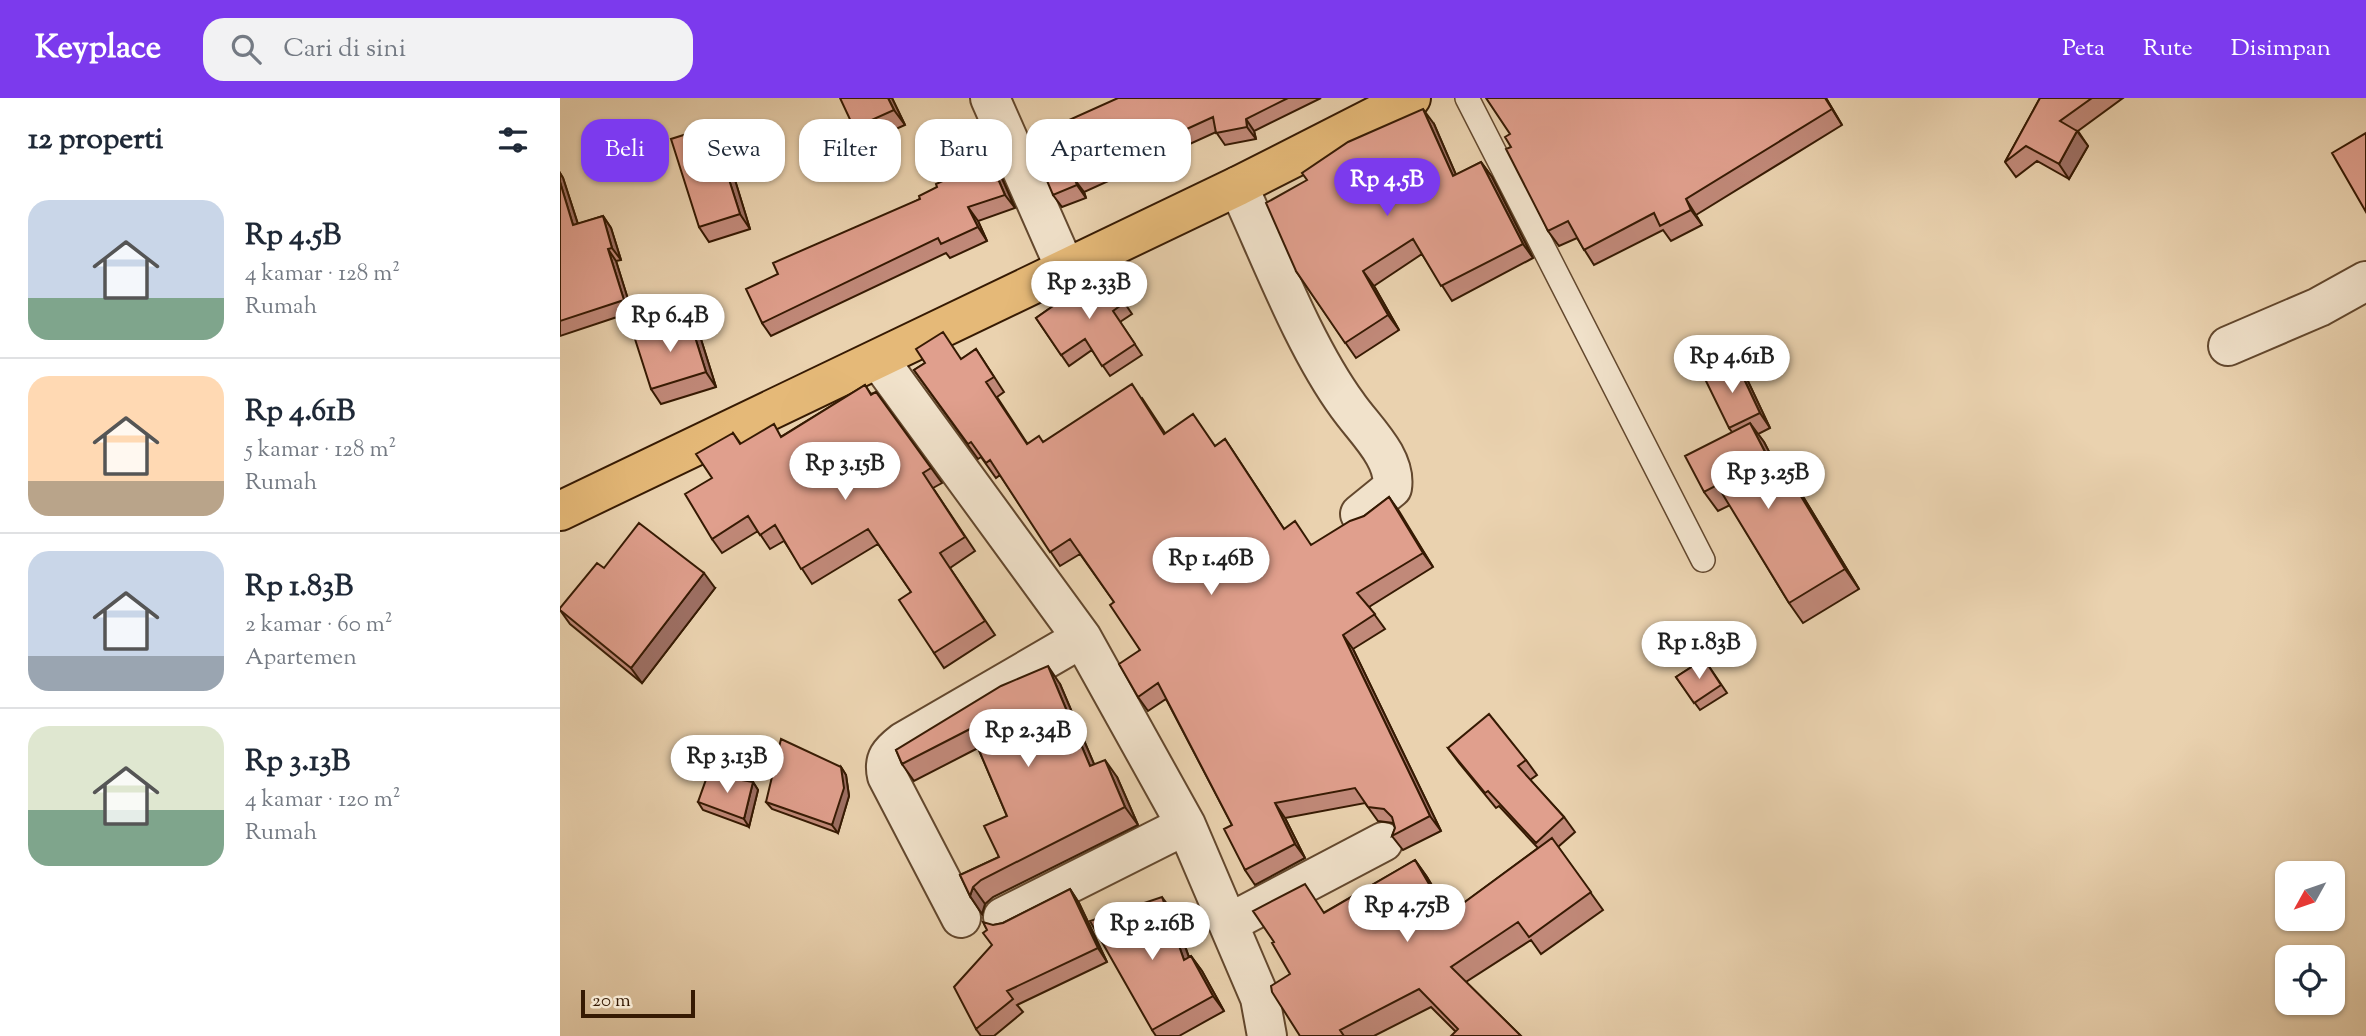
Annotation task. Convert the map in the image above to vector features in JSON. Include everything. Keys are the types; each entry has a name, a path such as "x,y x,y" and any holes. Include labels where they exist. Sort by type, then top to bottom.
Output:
{"main road":[{"path":"560,511 1066,270 1411,98"}],"street":[{"path":"990,98 1066,270"},
{"path":"1238,186 1315,350 1342,398 1387,460 1394,477 1392,488 1360,514"},
{"path":"2228,346 2319,307 2366,281"},
{"path":"879,360 1082,638 1186,825 1260,999 1267,1036"},
{"path":"961,918 887,776 886,759 903,742 1082,638"},
{"path":"1003,917 1186,825"},
{"path":"1229,923 1383,842"}],"lane":[{"path":"1467,98 1703,560"}],"building":[{"path":"840,98 888,98 894,110 874,119 850,119"},
{"path":"1118,98 1288,98 1246,119 1247,127 1216,133 1213,117 1191,127 1191,119 1071,119"},
{"path":"1486,98 1825,98 1832,109 1686,199 1691,210 1660,226 1654,213 1584,250 1568,221 1548,231 1506,149 1511,147 1505,137 1510,134"},
{"path":"2040,98 2092,98 2060,121 2077,131 2059,164 2026,146 2005,162"},
{"path":"1423,109 1453,176 1481,162 1523,244 1441,286 1413,239 1363,271 1388,315 1345,343 1296,271 1266,203 1307,180 1302,173 1348,142"},
{"path":"2366,133 2366,212 2332,153"},
{"path":"683,135 683,177 671,139"},
{"path":"560,182 573,225 603,216 612,248 608,249 624,300 560,321"},
{"path":"685,182 730,182 740,214 699,227"},
{"path":"999,182 1005,195 968,207 978,227 941,244 938,238 762,323 746,289 778,274 773,263 920,199 919,196 937,187 936,184"},
{"path":"1048,182 1076,182 1077,185 1053,195"},
{"path":"1103,271 1124,303 1113,311 1135,344 1102,366 1085,339 1061,355 1036,318"},
{"path":"689,318 706,372 651,389 634,336"},
{"path":"943,332 961,359 976,349 994,377 986,382 1027,444 1039,436 1043,442 1132,384 1164,434 1193,414 1215,446 1225,439 1284,529 1295,521 1311,545 1350,521 1364,516 1389,497 1423,553 1357,593 1375,614 1343,635 1430,816 1392,836 1395,828 1392,817 1384,809 1368,807 1355,788 1275,803 1295,844 1245,870 1224,829 1232,825 1158,683 1138,697 1119,664 1140,650 1110,605 1114,602 1070,539 1050,552 990,460 986,463 971,442 968,444 914,370 925,363 916,349"},
{"path":"1736,362 1760,413 1729,428 1704,377"},
{"path":"865,385 871,395 876,392 931,468 923,473 965,537 940,553 985,621 934,653 899,600 911,592 868,529 801,569 775,525 760,535 748,516 712,539 685,494 712,478 696,454 733,433 740,444 774,424 781,437"},
{"path":"1750,423 1777,475 1785,470 1845,569 1789,603 1717,485 1704,492 1685,456"},
{"path":"639,523 704,573 631,668 560,608 597,563 604,568"},
{"path":"1704,659 1721,685 1694,703 1676,677"},
{"path":"1048,666 1090,766 1105,760 1125,807 981,880 973,887 970,896 960,875 999,857 984,826 1007,816 970,729 902,764 896,750 1001,686"},
{"path":"1489,714 1526,760 1518,766 1564,817 1536,843 1488,791 1485,793 1448,748"},
{"path":"781,739 841,767 844,788 832,825 766,802"},
{"path":"708,774 753,782 744,819 698,802"},
{"path":"1552,838 1591,892 1529,937 1518,922 1451,967 1521,1036 1451,1036 1458,1029 1419,989 1340,1030 1344,1036 1300,1036 1272,992 1271,986 1290,974 1272,943 1274,942 1253,911 1305,884 1324,913 1415,860 1447,915"},
{"path":"1070,889 1098,948 1007,991 1013,999 976,1029 954,987 992,945 983,933 987,930 983,922 993,925 1003,923"},
{"path":"1162,897 1184,960 1191,956 1213,996 1152,1030 1090,921"}]}
